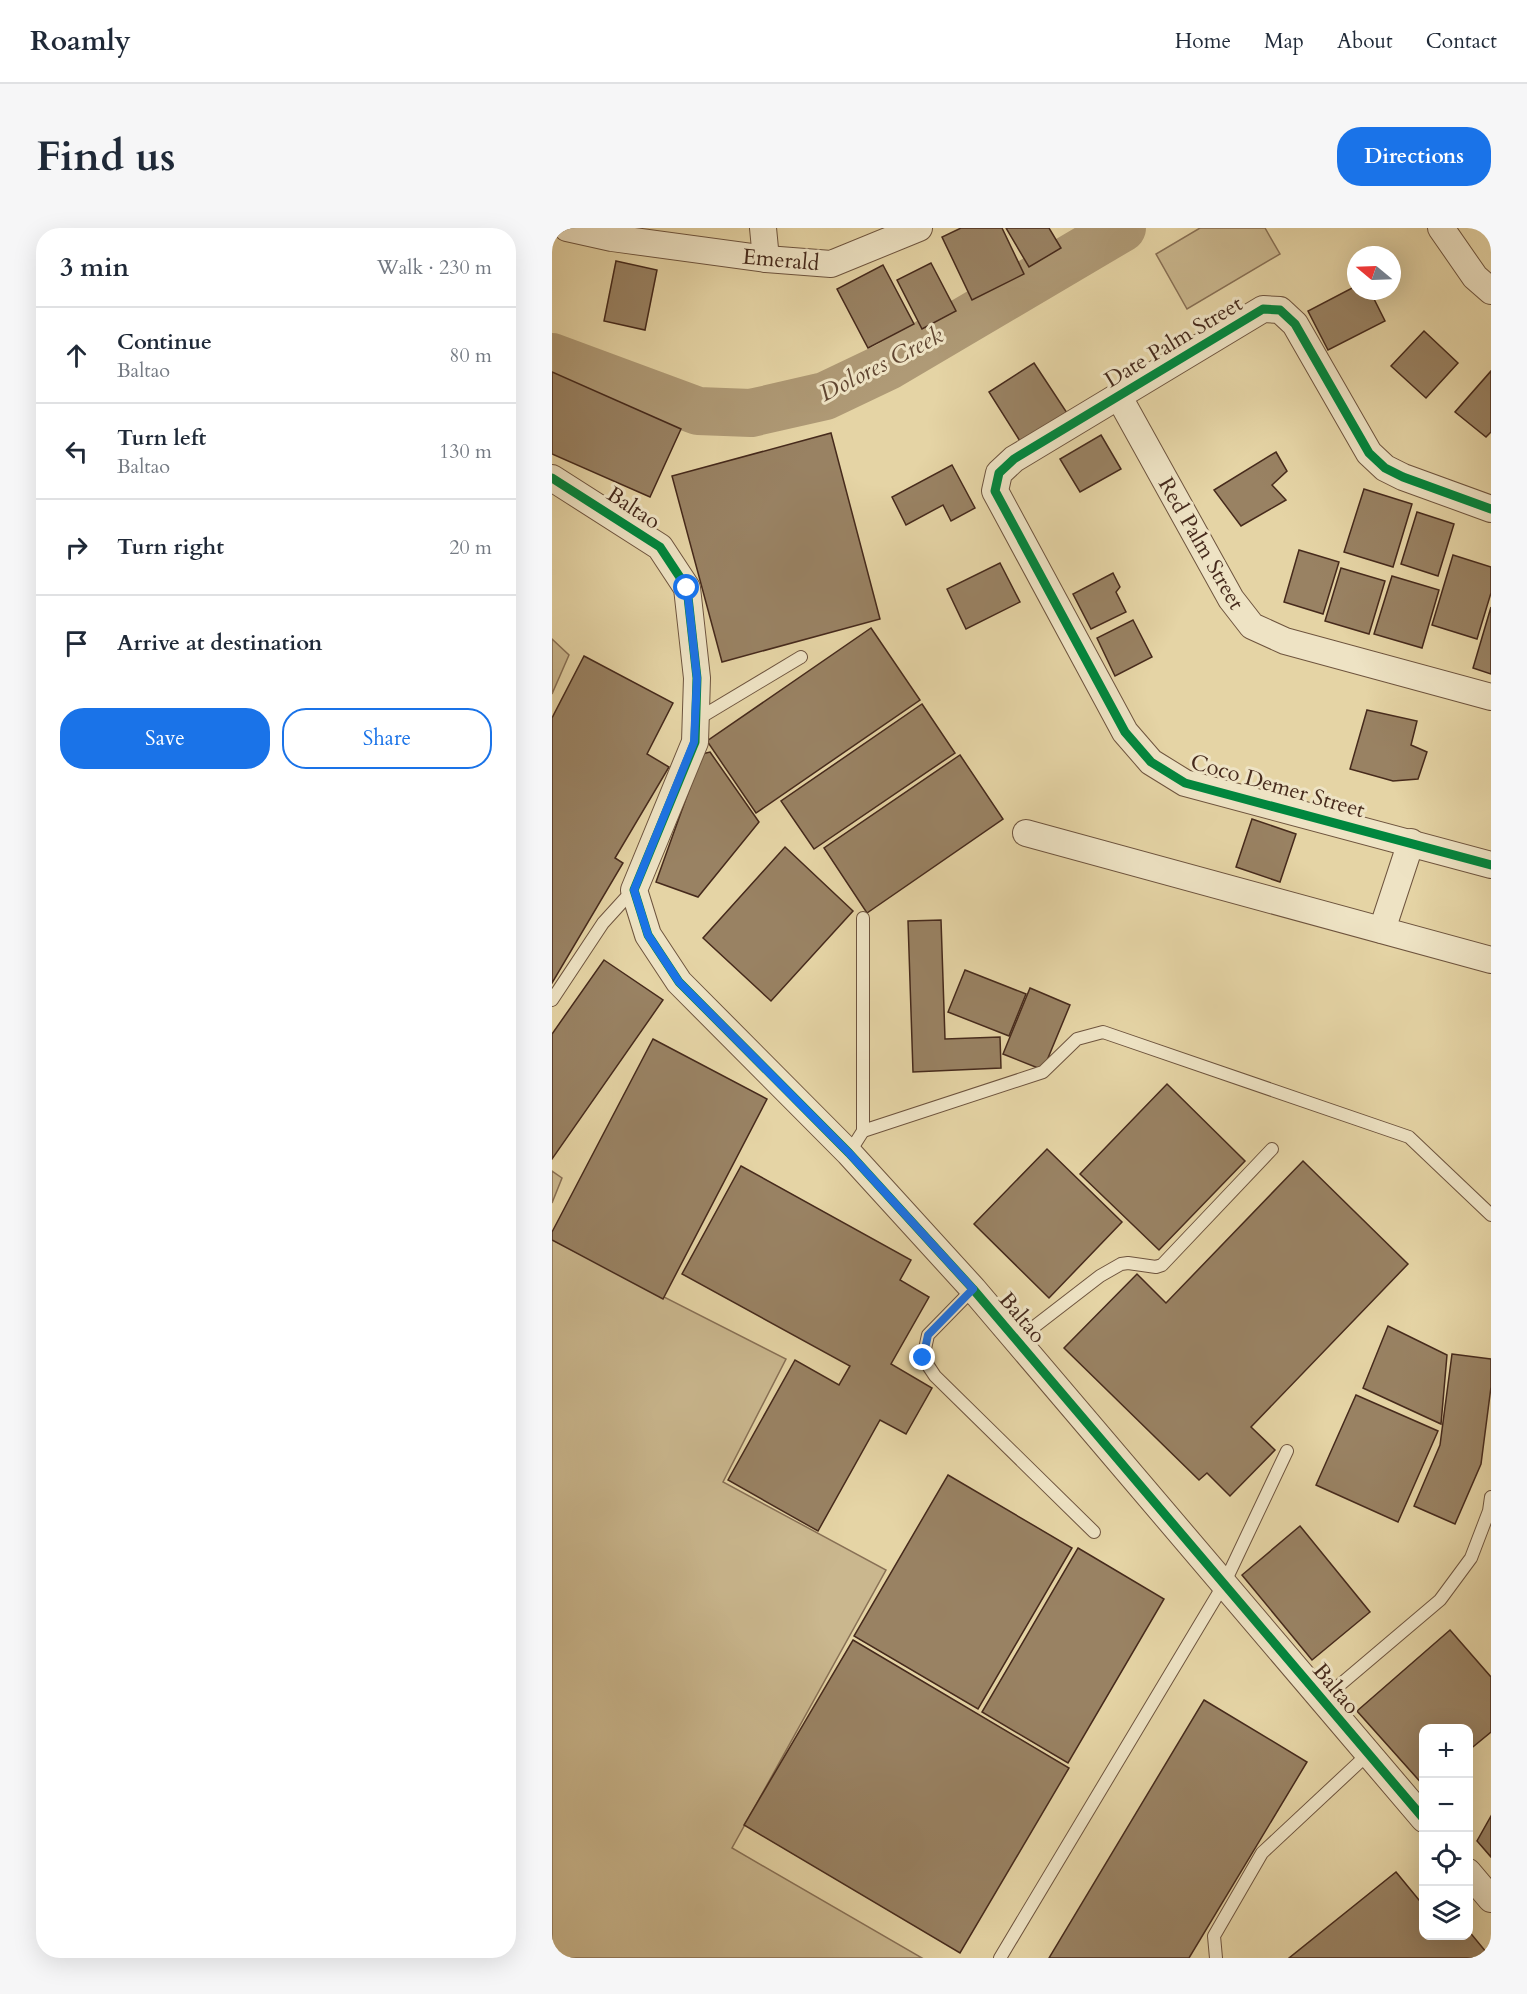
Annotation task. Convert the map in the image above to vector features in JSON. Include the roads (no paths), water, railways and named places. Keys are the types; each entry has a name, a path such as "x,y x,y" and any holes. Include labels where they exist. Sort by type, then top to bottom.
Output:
{"street":[{"name":"Emerald","path":"567,228 612,233 766,259 831,264 919,228"},
{"path":"763,228 766,259"},
{"path":"1441,228 1475,277 1490,288"},
{"name":"Date Palm Street","path":"995,491 999,473 1014,459 1119,398 1263,309 1280,310 1295,324 1369,453 1385,468 1403,477 1491,509"},
{"name":"Red Palm Street","path":"1119,398 1231,598 1252,626 1285,641 1491,697"},
{"name":"Baltao","path":"552,478 660,547 687,588 697,678 694,742 634,890 648,935 679,982 849,1153 973,1289 1419,1813"},
{"name":"Coco Demer Street","path":"995,491 1125,732 1151,762 1185,783 1491,865"},
{"path":"1026,833 1491,960"},
{"path":"1382,930 1411,842"},
{"path":"1473,1878 1491,1899"}],"lane":[{"path":"695,720 801,657"},
{"path":"552,1000 603,923 634,890"},
{"path":"849,1153 863,1131 863,918"},
{"path":"863,1131 1043,1072 1077,1039 1103,1032 1409,1137 1491,1215"},
{"path":"1017,1340 1100,1276 1121,1264 1156,1267 1162,1265 1272,1149"},
{"path":"973,1289 928,1335 923,1358 935,1376 1094,1532"},
{"path":"1000,1958 1224,1584 1287,1451"},
{"path":"1322,1700 1440,1600 1471,1558 1489,1511 1491,1497"},
{"path":"1215,1958 1214,1936 1262,1853 1368,1754"}],"waterway":[{"name":"Dolores Creek","path":"552,357 698,411 751,413 825,396 888,366 1122,228"}]}
